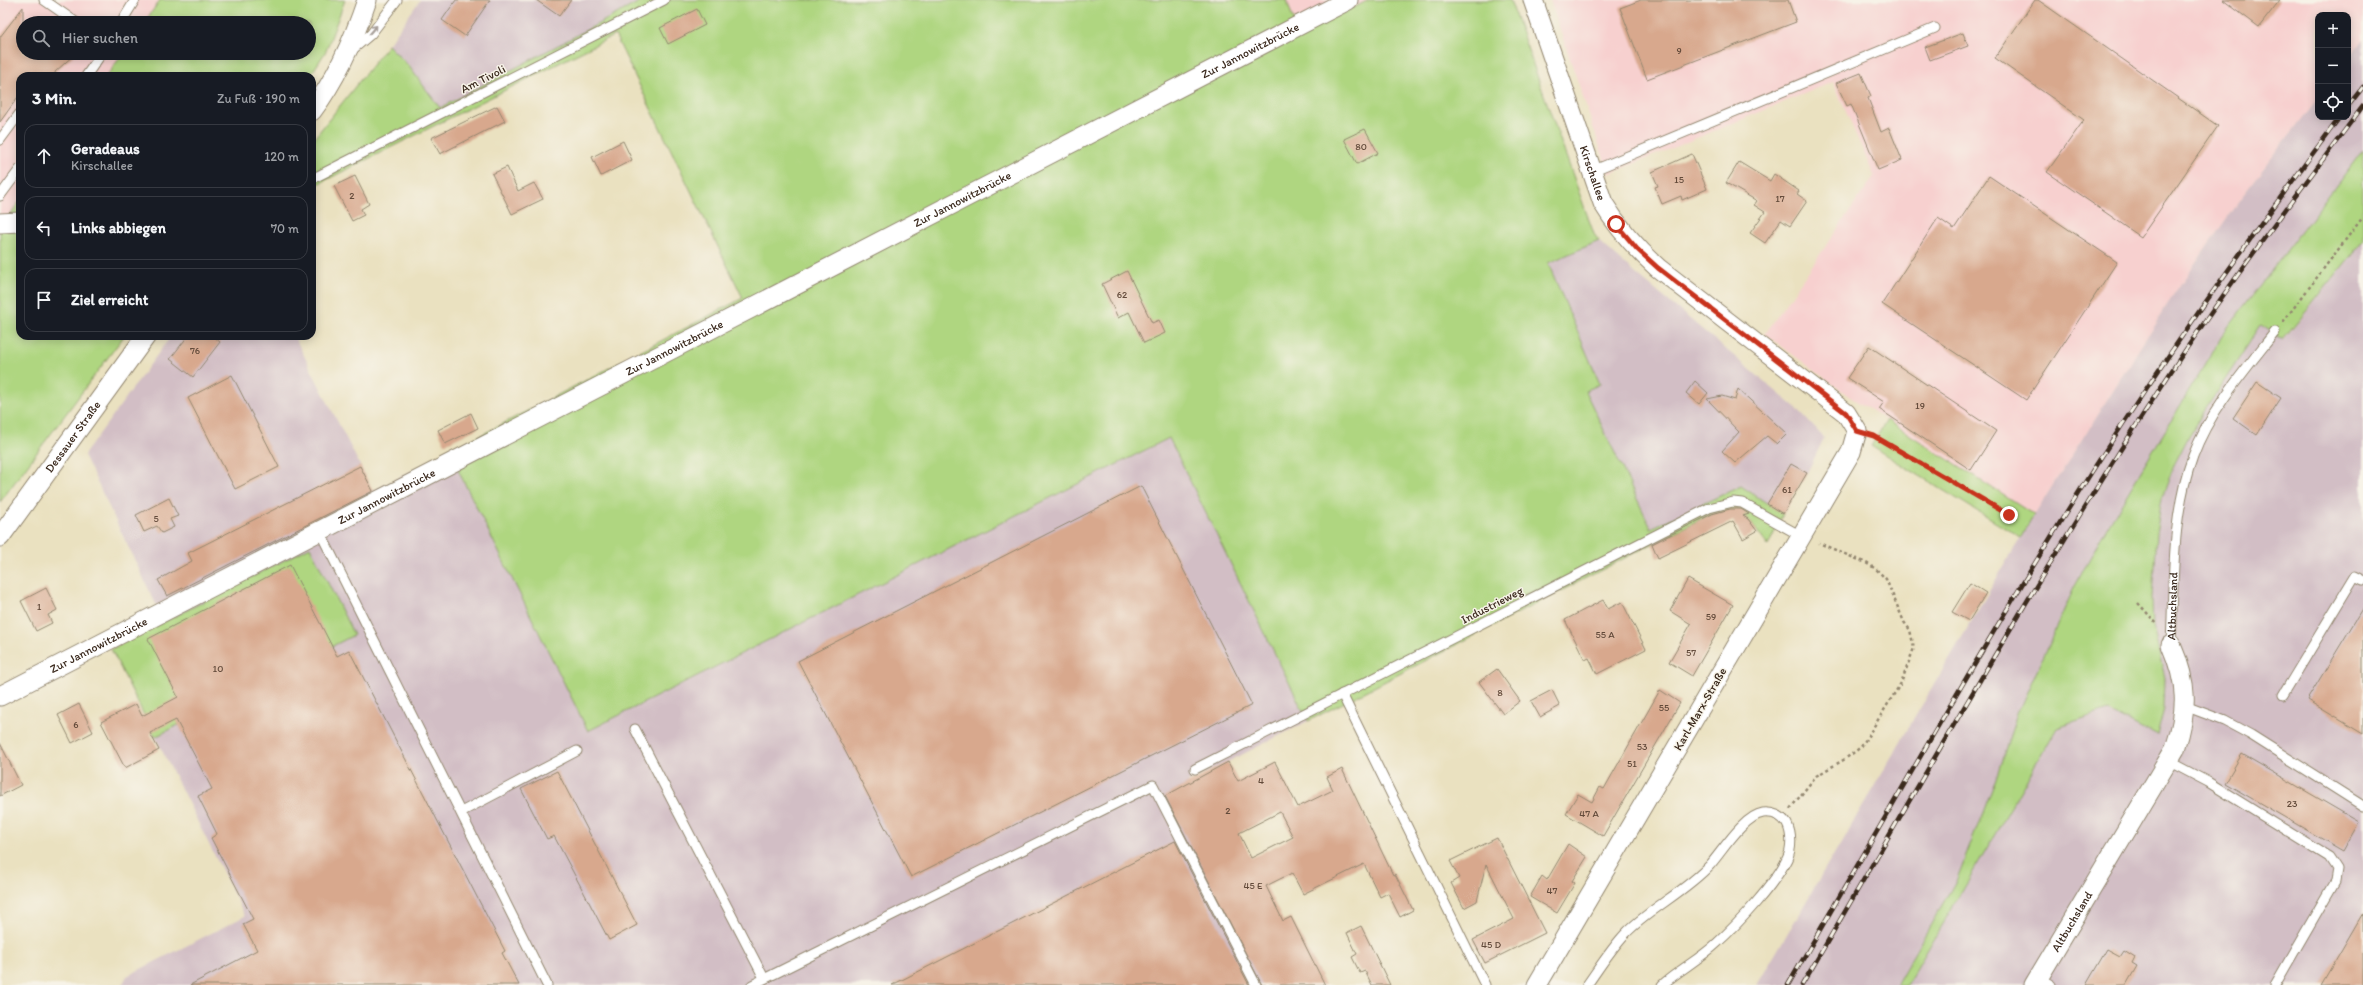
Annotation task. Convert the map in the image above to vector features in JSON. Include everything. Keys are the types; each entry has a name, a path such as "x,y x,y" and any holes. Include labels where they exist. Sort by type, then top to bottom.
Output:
{"street":[{"path":"316,105 345,56 367,0"},
{"name":"Zur Jannowitzbrücke","path":"0,696 1348,0"},
{"name":"Kirschallee","path":"1533,0 1603,203 1616,224 1637,249 1658,268 1846,413 1857,431"},
{"path":"0,223 16,222"},
{"name":"Dessauer Straße","path":"0,537 143,340"},
{"name":"Karl-Marx-Straße","path":"1537,985 1851,452 1857,431"},
{"name":"Altbuchsland","path":"2041,983 2168,760 2180,734 2185,706 2183,679 2170,645"}],"lane":[{"path":"44,0 68,16"},
{"path":"125,16 135,0"},
{"path":"345,56 371,34 397,0"},
{"name":"Am Tivoli","path":"316,178 664,0"},
{"path":"1592,171 1935,28"},
{"path":"89,72 97,60"},
{"path":"0,140 16,118"},
{"path":"0,196 16,174"},
{"name":"Altbuchsland","path":"2170,645 2174,551 2184,482 2193,454 2208,424 2228,393 2275,332"},
{"name":"Industrieweg","path":"1195,769 1709,508 1733,502 1742,503 1801,536"},
{"path":"319,530 547,985"},
{"path":"2283,695 2355,576 2363,580"},
{"path":"1342,694 1480,984"},
{"path":"2185,706 2225,721 2251,735 2363,806"},
{"path":"635,729 764,978"},
{"path":"461,812 577,751"},
{"path":"2168,760 2208,782 2330,857 2337,869 2335,881 2275,985"},
{"path":"752,985 1153,785 1256,985"},
{"path":"1587,985 1626,934 1705,870 1741,827 1752,818 1763,813 1773,814 1782,818 1791,835 1791,845 1787,859 1778,873 1763,893 1718,943 1662,985"}],"path":[{"path":"2275,332 2363,217"},
{"path":"1857,431 1874,436 2009,515"},
{"path":"1782,818 1816,776 1846,759 1861,747 1902,683 1914,648 1910,630 1904,622 1892,591 1886,579 1876,569 1801,536"},
{"path":"2138,603 2158,625 2170,645"}],"shaded area":[{"path":"0,0 160,0 149,16 16,16 16,60 118,60 110,72 16,72 16,207 0,229"},
{"path":"420,0 643,0 439,108 408,65 388,45"},
{"path":"1287,0 1369,0 1299,35"},
{"path":"1550,0 2363,0 2363,40 2351,55 2351,12 2315,12 2315,102 2240,199 2167,305 2034,515 1850,397 1765,334 1874,176 1833,82 1609,174"},
{"path":"2363,40 2363,150 2222,336 2099,541 2074,588 2017,714 1994,784 1957,879 1896,985 1757,985 2034,515 2167,305 2240,199 2315,102 2315,120 2351,120 2351,55"},
{"path":"1599,241 1636,274 1795,407 1824,438 1807,473 1783,514 1741,486 1652,529 1584,390 1599,384 1548,263"},
{"path":"2363,241 2363,985 1907,985 2057,728 2109,711 2157,735 2164,709 2165,678 2153,627 2152,598 2156,533 2162,498 2174,466 2192,430 2261,325 2284,340"},
{"path":"168,340 296,340 373,491 449,452 588,731 1169,438 1308,721 1188,782 1291,985 122,985 127,976 245,916 111,649 164,621 84,455"}],"green space":[{"path":"160,0 345,0 326,51 313,72 110,72 118,60 316,60 316,16 149,16"},
{"path":"643,0 1287,0 1293,19 1318,25 1369,0 1510,0 1594,234 1599,241 1548,263 1600,384 1585,391 1651,528 1741,486 1783,514 1768,546 1748,519 1732,510 1712,513 1308,721 1169,438 588,731 449,452 743,298 615,35 316,185 316,136 388,45 408,65 440,108"},
{"path":"2363,150 2363,241 2283,340 2261,325 2192,430 2174,465 2162,498 2156,533 2152,598 2153,627 2165,678 2164,709 2157,736 2109,711 2057,728 1907,985 1896,985 1957,879 1994,784 2017,714 2074,588 2099,541 2222,336"},
{"path":"16,207 16,340 121,340 0,502 0,229"},
{"path":"1887,420 2034,515 2021,538 1871,446"},
{"path":"310,547 354,635 155,737 111,649"}],"building":[{"path":"456,0 490,0 465,36 442,20"},
{"path":"536,0 571,0 559,16"},
{"path":"1641,0 1788,0 1796,22 1647,79 1620,8"},
{"path":"2035,0 2038,0 2218,126 2141,237 2047,172 2084,120 1995,58"},
{"path":"2223,0 2280,0 2259,27"},
{"path":"23,7 23,16 16,16"},
{"path":"697,9 705,25 668,44 660,28"},
{"path":"16,16 16,60 68,60 55,72 16,72 16,100 0,122 0,37"},
{"path":"1963,33 1968,46 1930,60 1925,47"},
{"path":"1861,73 1871,96 1868,98 1881,132 1889,128 1902,160 1878,170 1851,104 1847,106 1836,83"},
{"path":"497,106 505,121 440,154 431,138"},
{"path":"1365,129 1378,153 1357,164 1344,139"},
{"path":"623,141 632,160 601,176 592,157"},
{"path":"1692,154 1707,189 1682,200 1681,196 1662,204 1655,187 1658,186 1652,172"},
{"path":"1739,162 1770,181 1774,174 1799,191 1797,194 1807,201 1790,226 1781,220 1765,243 1750,233 1765,212 1754,205 1757,201 1726,183"},
{"path":"507,167 518,191 534,183 543,199 512,214 492,174"},
{"path":"355,176 369,204 361,209 364,215 352,221 334,186"},
{"path":"1989,176 2117,262 2026,400 1882,304 1938,218 1954,229"},
{"path":"1127,271 1152,323 1159,320 1165,333 1144,343 1129,312 1118,318 1102,284"},
{"path":"185,340 218,340 220,342 193,377 170,359"},
{"path":"1869,346 1996,431 1971,470 1879,409 1884,402 1847,378"},
{"path":"232,375 279,467 235,489 188,398"},
{"path":"1695,381 1708,393 1699,404 1686,393"},
{"path":"2257,382 2281,398 2257,435 2233,418"},
{"path":"1738,389 1787,434 1777,444 1767,436 1735,463 1722,451 1739,432 1707,399 1722,396 1735,400"},
{"path":"471,413 478,428 445,444 438,430"},
{"path":"1791,464 1807,473 1783,514 1767,504"},
{"path":"360,466 373,491 167,596 158,580 192,561 188,553"},
{"path":"1141,486 1252,705 911,877 798,661"},
{"path":"169,498 178,516 170,519 174,527 162,533 157,526 144,532 136,515"},
{"path":"1730,509 1741,509 1749,514 1743,516 1748,519 1757,531 1743,539 1733,521 1658,558 1652,544 1712,514"},
{"path":"290,565 337,656 349,650 505,951 502,953 519,985 190,985 257,950 243,924 253,919 211,838 217,834 198,796 212,789 176,720 150,733 159,750 125,768 101,722 136,704 142,716 178,697 148,639"},
{"path":"1688,579 1733,605 1692,676 1669,662 1691,624 1670,611"},
{"path":"1970,583 1986,593 1969,621 1952,612"},
{"path":"46,588 57,610 48,615 52,623 36,631 21,601"},
{"path":"1603,600 1608,609 1622,602 1646,649 1597,674 1589,658 1585,660 1565,620"},
{"path":"2363,608 2363,734 2307,700"},
{"path":"1497,669 1520,701 1503,714 1479,682"},
{"path":"1552,690 1560,706 1540,717 1531,701"},
{"path":"1660,690 1680,703 1603,836 1566,814 1578,794 1592,802 1600,787 1604,789"},
{"path":"79,704 93,732 72,743 58,715"},
{"path":"0,743 21,785 0,796"},
{"path":"2242,754 2359,822 2343,851 2225,783"},
{"path":"1228,762 1238,781 1275,762 1298,807 1333,790 1327,777 1342,769 1393,875 1395,874 1413,910 1400,917 1388,893 1380,897 1364,864 1303,894 1292,873 1266,886 1283,921 1291,917 1325,985 1262,985 1165,796","holes":["1280,812 1293,837 1251,858 1239,833"]},
{"path":"557,771 637,925 609,940 554,836 547,839 521,789"},
{"path":"1497,838 1545,933 1485,963 1473,940 1514,919 1486,864 1477,901 1464,908 1451,883 1459,878 1450,861"},
{"path":"1175,841 1249,985 892,985"},
{"path":"1568,844 1587,857 1572,881 1575,883 1557,913 1530,897 1542,876 1547,880"},
{"path":"2363,913 2363,985 2321,985"},
{"path":"1361,926 1390,985 1372,985 1365,971 1360,973 1352,957 1357,954 1347,933"},
{"path":"2107,949 2120,956 2124,950 2135,957 2132,963 2137,966 2126,985 2086,985"}],"railway":[{"path":"2351,102 2363,87"},
{"path":"1802,985 1978,683 2114,460 2209,315 2363,106"},
{"path":"1788,985 1975,663 2091,473 2212,293 2275,204 2338,120"}],"route":[{"path":"1616,224 1637,249 1658,268 1846,413 1857,431 1874,436 2009,515"}]}
